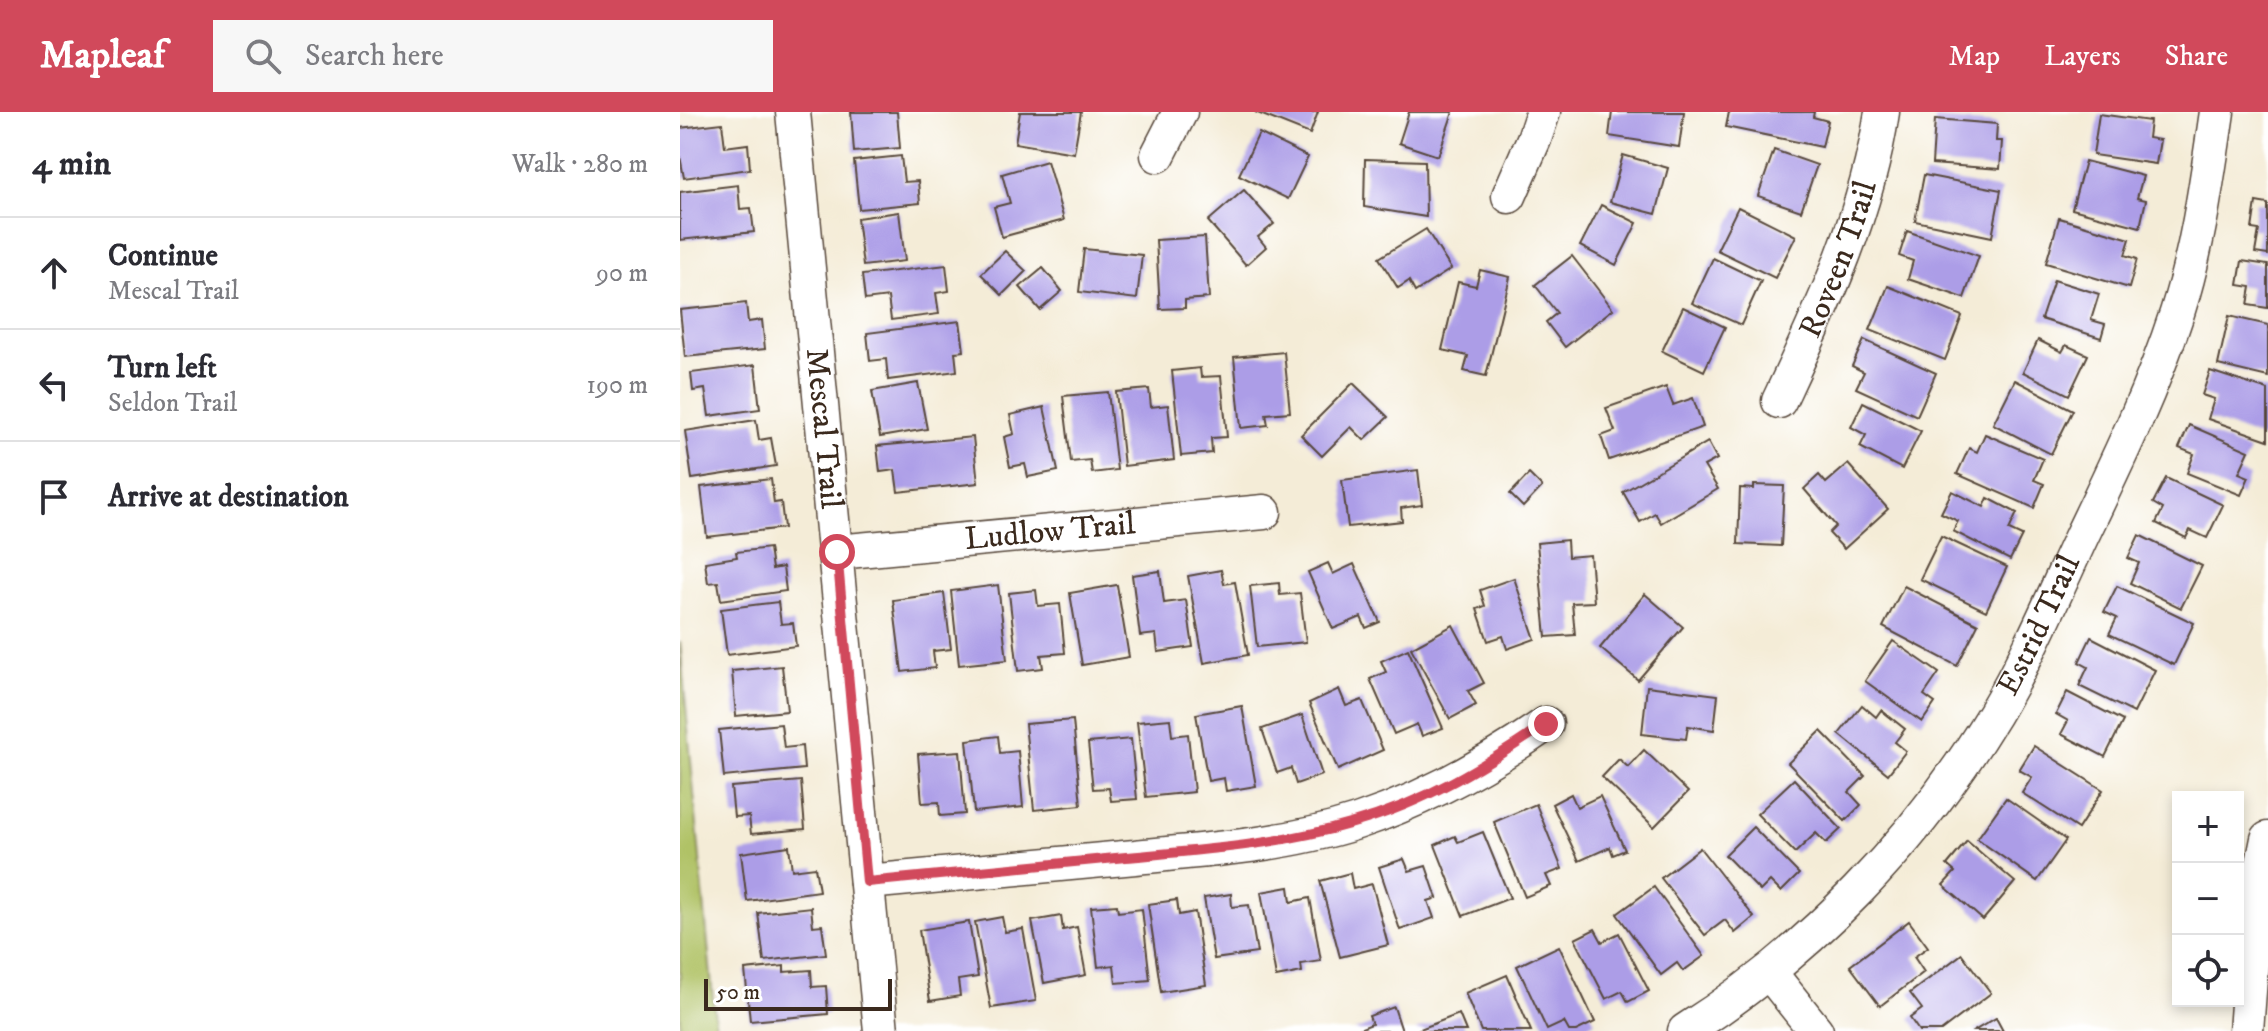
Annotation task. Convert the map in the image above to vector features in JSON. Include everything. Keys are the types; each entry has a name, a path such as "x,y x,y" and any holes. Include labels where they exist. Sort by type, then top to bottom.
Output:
{"street":[{"name":"Mescal Trail","path":"793,112 881,1031"},
{"path":"1158,155 1180,112"},
{"path":"1509,196 1543,112"},
{"name":"Roveen Trail","path":"1779,401 1835,280 1860,211 1882,112"},
{"name":"Estrid Trail","path":"1685,1031 1769,972 1876,872 1939,795 1994,713 2037,632 2140,413 2177,312 2203,207 2217,112"},
{"name":"Ludlow Trail","path":"837,552 1264,512"},
{"path":"867,882 1229,848 1293,838 1356,823 1416,800 1488,763 1546,724"},
{"path":"2246,1031 2256,898 2268,839"},
{"path":"1769,972 1816,1031"}],"green space":[{"path":"680,642 716,1031 680,1031"}],"building":[{"path":"851,112 897,112 900,148 854,152"},
{"path":"1020,112 1081,112 1074,153 1015,143"},
{"path":"1255,112 1318,112 1310,134"},
{"path":"1409,112 1453,112 1438,156 1399,143"},
{"path":"1612,112 1684,112 1679,147 1609,136"},
{"path":"1729,112 1814,112 1813,117 1828,121 1822,147 1726,127"},
{"path":"2099,114 2150,121 2148,138 2160,140 2156,164 2093,155"},
{"path":"1935,119 1997,124 1996,141 2002,141 2000,169 1932,164"},
{"path":"722,123 725,147 748,144 750,169 684,178 680,128"},
{"path":"1259,133 1308,157 1288,199 1239,175"},
{"path":"1774,150 1817,165 1801,211 1758,196"},
{"path":"1623,155 1668,168 1656,214 1610,202"},
{"path":"901,156 904,182 918,181 920,203 859,209 854,161"},
{"path":"1365,159 1425,161 1426,217 1364,207"},
{"path":"1047,161 1064,220 1002,237 994,207 1010,203 1002,174"},
{"path":"2085,161 2143,176 2137,198 2146,200 2140,227 2072,209"},
{"path":"1924,175 2001,190 1992,237 1915,221"},
{"path":"738,185 740,209 751,208 754,232 680,240 680,192"},
{"path":"1244,190 1274,224 1258,237 1266,247 1246,265 1208,221"},
{"path":"2256,202 2268,204 2268,255 2255,253 2259,230 2252,229"},
{"path":"1601,205 1637,223 1616,265 1580,246"},
{"path":"1738,207 1796,236 1775,278 1717,250"},
{"path":"899,212 905,261 863,266 857,218"},
{"path":"2059,218 2130,239 2125,255 2137,259 2129,288 2046,263"},
{"path":"1426,229 1451,269 1415,292 1409,281 1398,288 1379,258"},
{"path":"1907,231 1979,256 1964,298 1908,279 1913,261 1899,256"},
{"path":"1205,237 1209,298 1185,300 1185,308 1160,309 1156,240"},
{"path":"1084,249 1142,255 1137,299 1079,292"},
{"path":"1005,251 1026,271 1002,295 981,274"},
{"path":"1572,256 1613,309 1565,347 1546,322 1557,313 1535,285"},
{"path":"1713,258 1761,281 1741,325 1692,303"},
{"path":"2242,261 2268,265 2268,308 2248,305 2251,287 2238,285"},
{"path":"946,265 949,291 936,293 939,314 891,320 888,297 865,300 862,275"},
{"path":"1043,268 1062,291 1040,310 1020,287"},
{"path":"1480,270 1510,277 1486,376 1464,371 1468,356 1442,350 1458,282 1476,286"},
{"path":"2054,280 2099,294 2091,320 2105,324 2101,338 2041,319"},
{"path":"1888,286 1962,316 1945,360 1870,330"},
{"path":"746,303 748,322 762,320 765,349 685,357 680,310"},
{"path":"1683,307 1725,327 1704,371 1662,351"},
{"path":"2229,316 2268,325 2268,377 2218,365"},
{"path":"960,321 964,351 955,352 957,371 888,380 886,359 870,361 867,333"},
{"path":"1864,340 1936,373 1917,416 1856,388 1864,372 1852,366"},
{"path":"2038,340 2062,352 2066,345 2088,355 2069,395 2023,372"},
{"path":"1284,352 1290,412 1266,414 1268,425 1241,428 1234,357"},
{"path":"755,365 760,409 709,416 705,389 693,391 691,373"},
{"path":"1200,368 1201,377 1221,376 1227,437 1211,438 1212,453 1181,456 1172,371"},
{"path":"2210,371 2268,390 2268,440 2208,419 2214,399 2202,395"},
{"path":"2015,380 2073,410 2051,454 1993,424"},
{"path":"918,383 927,429 880,437 872,391"},
{"path":"1353,383 1388,417 1364,440 1351,427 1322,456 1301,435"},
{"path":"1666,387 1673,405 1693,398 1703,427 1609,460 1601,436 1615,431 1606,408"},
{"path":"1149,389 1151,407 1168,405 1174,460 1124,466 1116,392"},
{"path":"1108,392 1117,470 1092,473 1090,460 1071,462 1063,396"},
{"path":"1863,402 1921,431 1902,469 1860,447 1866,435 1851,427"},
{"path":"1044,407 1058,471 1028,477 1025,464 1010,467 1004,437 1014,434 1010,415"},
{"path":"756,420 759,440 771,438 776,466 692,479 685,431"},
{"path":"2189,425 2249,451 2239,473 2249,477 2241,495 2187,473 2194,454 2179,448"},
{"path":"1985,434 2043,459 2034,480 2044,484 2034,508 1957,474 1969,448 1977,452"},
{"path":"973,437 978,483 898,492 895,470 880,472 877,446"},
{"path":"1708,442 1717,459 1704,466 1718,489 1661,523 1655,513 1640,522 1623,492"},
{"path":"1848,464 1888,509 1844,549 1829,533 1836,526 1804,489 1819,475 1826,483"},
{"path":"1418,470 1422,505 1401,508 1402,521 1348,527 1342,480"},
{"path":"1529,474 1542,487 1523,507 1510,494"},
{"path":"2166,478 2223,505 2207,538 2190,530 2186,538 2156,523 2163,509 2153,503"},
{"path":"771,479 774,503 781,502 784,528 707,537 701,487"},
{"path":"1754,485 1784,486 1781,546 1738,544 1740,488 1754,489"},
{"path":"1952,491 1984,507 1988,498 2017,513 2009,530 2022,536 2010,560 1953,531 1958,521 1941,513"},
{"path":"2139,535 2202,566 2181,608 2130,583 2139,563 2128,558"},
{"path":"1941,536 2007,567 1986,611 1920,579"},
{"path":"1567,540 1568,557 1590,555 1594,602 1572,603 1575,635 1546,637 1537,543"},
{"path":"769,548 772,569 783,567 786,591 721,600 718,582 708,583 705,562 737,557 736,552"},
{"path":"1328,563 1333,574 1354,564 1380,622 1366,628 1361,617 1333,629 1308,572"},
{"path":"1221,570 1224,584 1235,582 1248,655 1204,663 1188,576"},
{"path":"1160,571 1164,603 1186,600 1193,647 1158,652 1156,634 1140,636 1132,575"},
{"path":"1514,578 1535,639 1507,649 1503,636 1488,641 1477,609 1485,606 1480,590"},
{"path":"1279,583 1280,595 1300,593 1306,642 1257,647 1250,586"},
{"path":"998,585 1007,660 959,665 951,591"},
{"path":"1117,585 1129,657 1082,665 1070,593"},
{"path":"1904,586 1978,624 1957,666 1883,627"},
{"path":"2117,586 2194,623 2174,665 2109,634 2117,618 2104,612"},
{"path":"1036,590 1038,606 1060,604 1065,653 1041,655 1043,668 1018,671 1009,593"},
{"path":"944,593 951,649 933,651 935,668 902,672 893,600"},
{"path":"1645,594 1683,627 1638,680 1600,648"},
{"path":"778,602 781,624 793,623 796,646 727,655 721,609"},
{"path":"1453,625 1484,683 1468,691 1476,705 1450,719 1411,648"},
{"path":"2091,637 2155,670 2134,713 2079,686 2088,667 2079,662"},
{"path":"1893,641 1939,673 1924,695 1935,703 1922,722 1865,681"},
{"path":"1408,649 1443,728 1422,736 1417,724 1394,734 1370,679 1386,672 1381,661"},
{"path":"782,666 787,711 736,716 732,671"},
{"path":"1647,686 1718,695 1714,730 1688,726 1686,739 1642,734"},
{"path":"1339,689 1346,706 1362,700 1383,750 1338,770 1309,703"},
{"path":"2067,692 2123,721 2105,757 2061,734 2068,721 2056,714"},
{"path":"1862,705 1876,717 1881,710 1905,729 1895,742 1906,751 1888,774 1839,734"},
{"path":"1242,706 1256,786 1226,791 1224,778 1208,781 1196,714"},
{"path":"1302,715 1322,775 1296,784 1291,768 1277,773 1262,729"},
{"path":"1170,719 1172,736 1188,734 1194,792 1146,797 1137,722"},
{"path":"1073,720 1081,805 1034,810 1025,724"},
{"path":"781,724 784,748 802,746 804,769 724,777 719,730"},
{"path":"1821,731 1865,776 1849,792 1861,805 1845,821 1788,763"},
{"path":"998,736 1000,753 1018,751 1023,807 974,812 967,740"},
{"path":"1131,739 1137,799 1111,801 1109,788 1093,789 1088,743"},
{"path":"2034,746 2103,790 2078,829 2022,793 2032,777 2019,770"},
{"path":"1644,750 1688,792 1654,827 1602,777 1619,759 1628,767"},
{"path":"960,751 965,814 940,816 939,802 922,803 918,754"},
{"path":"1794,779 1841,829 1826,843 1816,833 1795,853 1757,814"},
{"path":"801,781 805,829 751,834 749,816 734,817 731,787"},
{"path":"1571,794 1577,807 1600,796 1625,850 1613,855 1610,847 1579,861 1552,804"},
{"path":"2006,798 2066,840 2037,881 1977,839"},
{"path":"1536,804 1562,869 1546,875 1551,886 1525,897 1494,822"},
{"path":"1753,827 1799,874 1781,892 1770,881 1760,891 1725,855"},
{"path":"1483,832 1510,898 1463,916 1435,845 1455,836 1458,842"},
{"path":"1967,841 2015,882 1983,920 1943,885 1955,872 1947,865"},
{"path":"789,846 792,870 815,867 819,891 747,901 741,853"},
{"path":"1700,848 1754,917 1735,933 1725,920 1705,935 1661,878"},
{"path":"1404,859 1409,871 1426,866 1437,898 1428,901 1434,918 1400,930 1379,867"},
{"path":"1350,873 1353,889 1372,884 1388,945 1340,957 1320,881"},
{"path":"1289,887 1291,902 1310,898 1321,961 1301,964 1302,972 1276,977 1261,892"},
{"path":"1654,887 1704,956 1683,971 1677,963 1661,975 1617,914"},
{"path":"1231,894 1232,907 1249,905 1257,953 1214,959 1204,898"},
{"path":"1177,900 1179,915 1195,912 1206,985 1161,992 1148,904"},
{"path":"1117,905 1118,912 1142,909 1150,980 1116,983 1114,965 1098,967 1091,907"},
{"path":"811,907 813,926 822,925 826,954 764,961 758,913"},
{"path":"1061,916 1063,930 1077,927 1086,975 1044,983 1032,921"},
{"path":"1002,917 1005,932 1023,929 1036,1001 991,1008 975,922"},
{"path":"1909,921 1928,947 1914,957 1924,972 1880,1006 1850,966"},
{"path":"969,922 978,977 958,980 960,996 930,1001 919,930"},
{"path":"1595,929 1602,942 1619,933 1649,991 1628,1002 1622,991 1606,999 1575,939"},
{"path":"1559,946 1595,1022 1576,1031 1569,1031 1564,1022 1547,1030 1517,966"},
{"path":"1962,954 1991,993 1941,1031 1919,1031 1910,1018 1922,1009 1910,993"},
{"path":"784,966 784,972 811,970 812,987 826,986 828,1014 750,1021 745,970"},
{"path":"1507,975 1531,1031 1481,1031 1465,993"},
{"path":"1394,1007 1402,1031 1354,1031 1372,1024 1369,1016"},
{"path":"1459,1014 1466,1031 1415,1031"},
{"path":"1996,1018 2003,1031 1974,1031"}],"route":[{"path":"837,552 867,882 1229,848 1293,838 1356,823 1416,800 1488,763 1546,724"}]}
